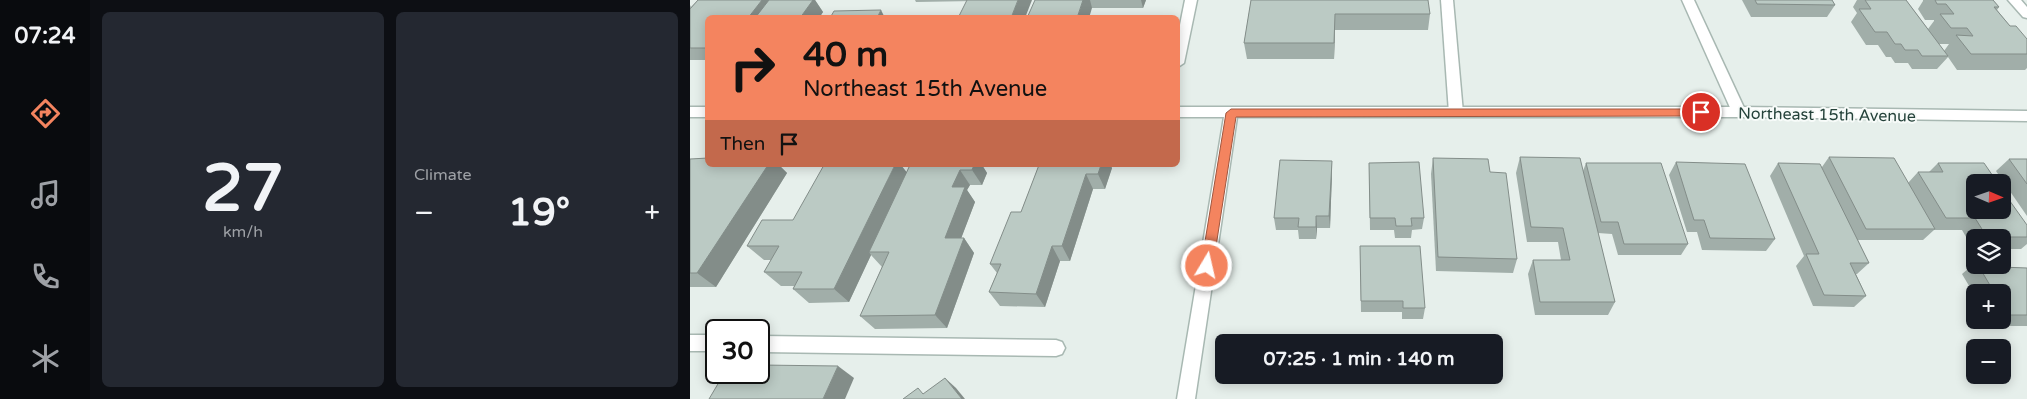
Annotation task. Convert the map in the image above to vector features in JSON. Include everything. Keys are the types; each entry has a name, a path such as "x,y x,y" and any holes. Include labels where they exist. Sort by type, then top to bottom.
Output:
{"street":[{"path":"1180,53 1191,0"},
{"path":"1447,0 1456,113"},
{"path":"1688,0 1739,112"},
{"path":"2014,0 2027,14"},
{"path":"690,112 705,112"},
{"name":"Northeast 15th Avenue","path":"1180,112 1739,112 2027,116"},
{"path":"1186,399 1231,113"},
{"path":"690,343 705,343"},
{"path":"770,344 1056,348"}],"building":[{"path":"698,0 762,0 750,15 705,15 705,48 690,48 690,9"},
{"path":"769,0 813,0 802,15 757,15"},
{"path":"967,0 1018,0 1012,15 960,15"},
{"path":"1035,0 1083,0 1078,15 1028,15"},
{"path":"1251,0 1428,0 1430,14 1335,14 1334,43 1244,43"},
{"path":"1755,0 1832,0 1835,5 1757,4"},
{"path":"1865,0 1906,0 1948,56 1922,56 1918,50 1905,50 1901,44 1895,44 1887,32 1875,32 1859,9 1871,9"},
{"path":"1935,0 1993,0 1999,7 1994,7 2010,26 2016,26 2027,39 2027,54 1971,54 1956,35 1973,36 1967,28 1951,28 1940,14 1954,14 1946,4 1937,4"},
{"path":"881,10 878,15 832,15 834,11"},
{"path":"1520,157 1580,158 1615,302 1540,302 1533,260 1570,260 1563,228 1531,227"},
{"path":"1829,157 1894,158 1935,229 1866,229"},
{"path":"705,158 705,167 767,167 697,273 690,273 690,159"},
{"path":"1433,158 1488,159 1490,172 1506,173 1517,259 1438,257"},
{"path":"2009,159 2027,159 2027,184"},
{"path":"1280,160 1332,161 1329,216 1316,216 1316,227 1298,227 1299,218 1274,218"},
{"path":"1419,162 1424,218 1411,218 1412,226 1396,226 1395,218 1370,218 1369,163"},
{"path":"1676,162 1745,164 1775,239 1710,238 1704,220 1694,220"},
{"path":"1586,163 1661,163 1688,244 1624,244 1618,222 1601,222"},
{"path":"1778,163 1820,164 1869,263 1850,263 1866,296 1824,295 1806,254 1819,254"},
{"path":"1938,163 1984,163 1992,174 1966,174 1966,218 1946,218 1918,172 1943,172"},
{"path":"823,167 894,167 834,289 793,289 802,272 764,272 779,246 747,246 762,220 793,220"},
{"path":"909,167 973,167 972,170 960,170 952,187 965,187 945,238 964,238 935,315 860,316 889,252 869,252"},
{"path":"1038,167 1100,167 1098,174 1086,174 1062,246 1052,246 1036,294 989,292 1001,264 990,264 1011,212 1021,212"},
{"path":"2011,203 2027,225 2027,237 2011,237 2011,229 1982,229 1976,219 2011,219"},
{"path":"1360,246 1420,246 1425,308 1403,308 1403,301 1361,301"},
{"path":"2011,267 2027,268 2027,315 2011,315 2011,284 1989,284 1983,274 2011,274"},
{"path":"770,365 838,366 823,399 709,399 718,384 770,384"},
{"path":"945,378 962,399 903,399 918,388 923,394"}],"route":[{"path":"1207,266 1231,113 1701,112"}]}
